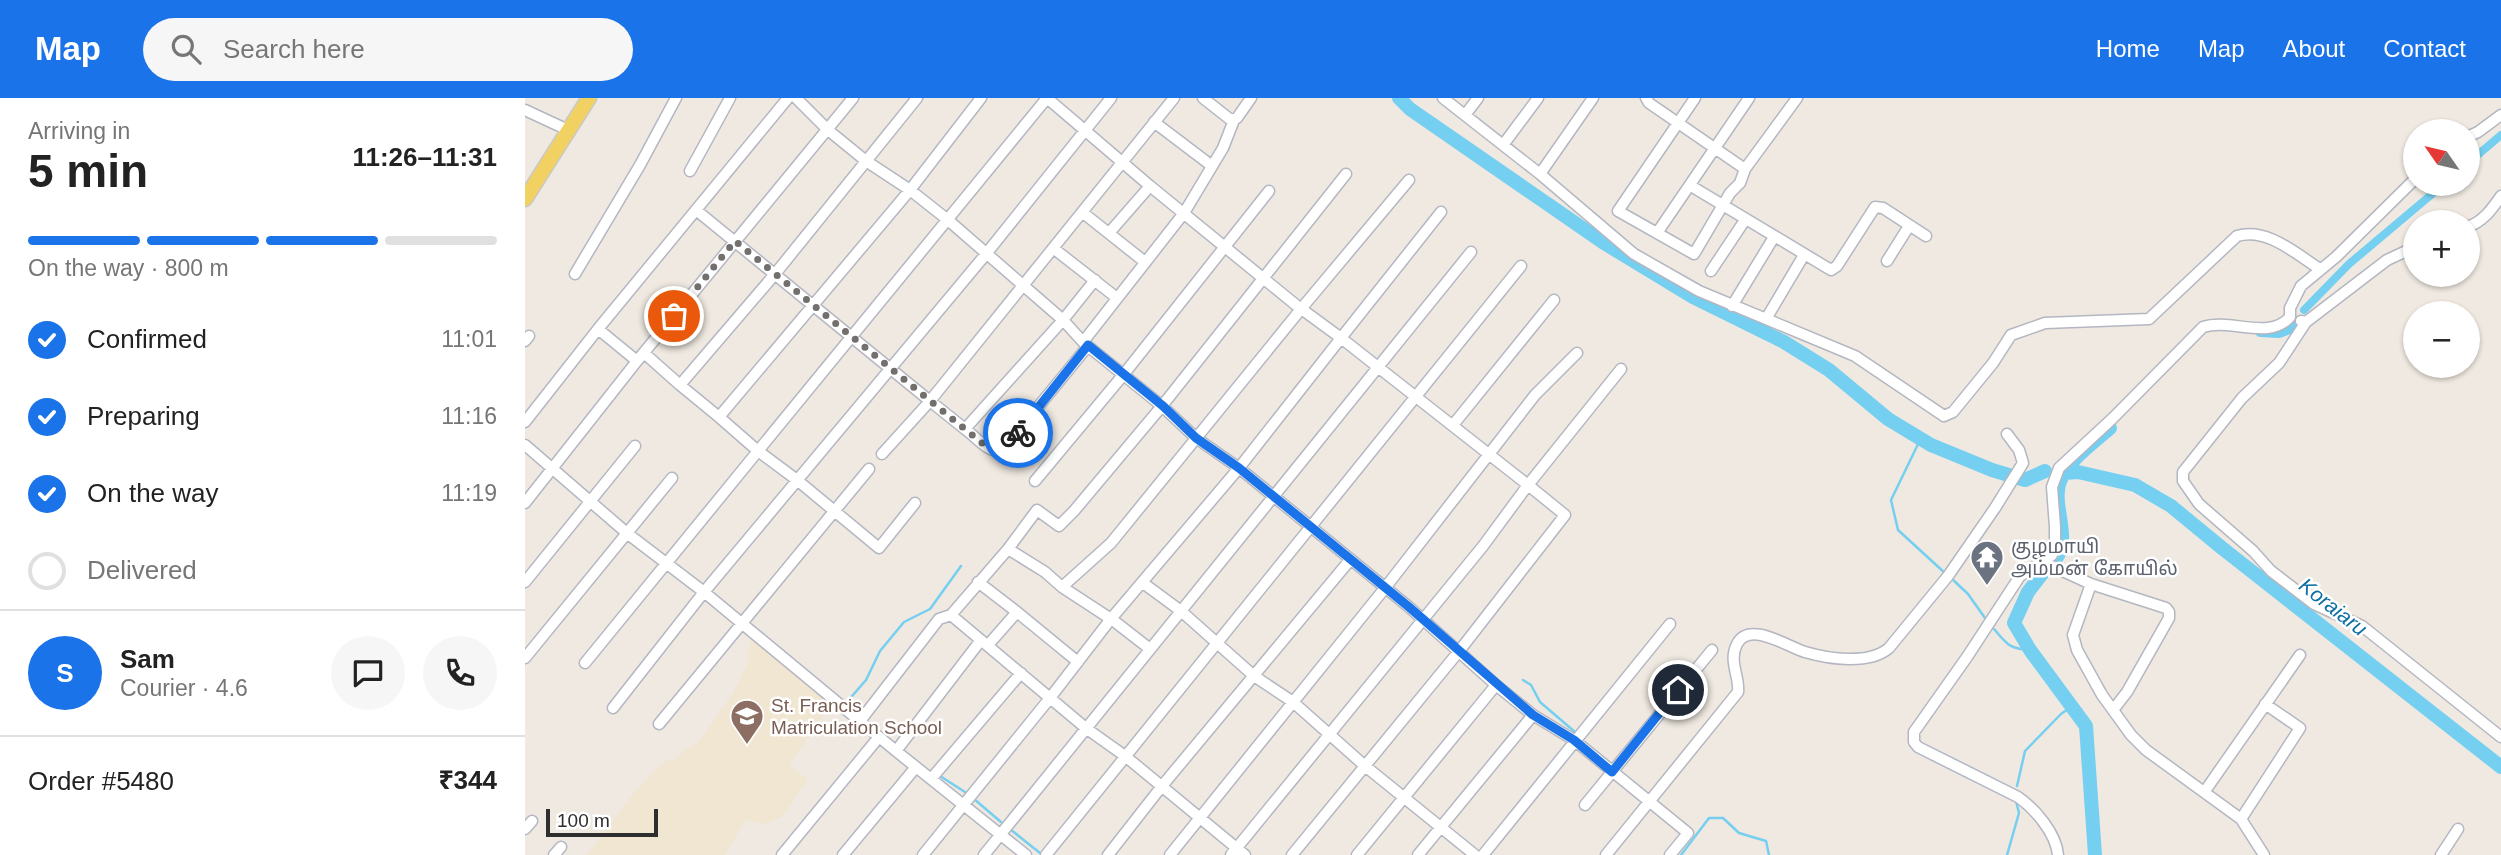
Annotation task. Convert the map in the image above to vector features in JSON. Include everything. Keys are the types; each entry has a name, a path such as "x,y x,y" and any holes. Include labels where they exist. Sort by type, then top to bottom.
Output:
{"main road":[{"path":"525,199 529,183 589,98"}],"street":[{"path":"575,274 641,165 676,98"},
{"path":"689,171 730,98"},
{"path":"525,422 788,98"},
{"path":"796,98 828,130 866,161 910,190 948,220 1063,320 1086,344 1163,406 1196,438 1275,497 1533,715 1574,740 1688,833 1670,855"},
{"path":"525,503 853,98"},
{"path":"680,385 775,274 918,98"},
{"path":"719,417 910,190 981,98"},
{"path":"585,663 1047,98 1301,309 1378,365 1565,515 1292,855"},
{"path":"613,708 704,592 986,254 1111,98"},
{"path":"882,454 930,401 1174,98"},
{"path":"1203,98 1228,119 1234,120"},
{"path":"696,210 988,448 996,452 1003,451 1184,213 1223,148 1234,120 1251,98"},
{"path":"1443,98 1540,174 1634,254 1732,306 1854,356 1940,415 1948,416 1993,363 2011,335 2045,323 2149,319 2238,236 2248,233 2272,239 2320,269"},
{"path":"1465,115 1478,98"},
{"path":"1503,145 1538,98"},
{"path":"1540,174 1593,98"},
{"path":"1646,98 1649,103 1745,169"},
{"path":"1695,98 1618,211 1695,254 1730,193 1740,183 1745,169 1797,98"},
{"path":"1657,233 1749,98"},
{"path":"525,110 568,130"},
{"path":"2480,131 2501,115"},
{"path":"1154,122 1212,166"},
{"path":"860,721 939,619 951,615 1008,549 1037,510 1059,526 1074,511 1163,406 1346,174"},
{"path":"1062,587 1111,543 1409,180"},
{"path":"1109,233 1150,186"},
{"path":"1691,186 1831,270 1875,207 1883,208 1926,236"},
{"path":"1035,481 1269,191"},
{"path":"2058,855 2053,838 2031,807 2018,797 1936,758 1918,747 1912,736 1994,619 2020,576 2052,555 2055,545 2052,487 2059,468 2203,327 2226,323 2273,328 2284,324 2301,286 2336,257 2403,191"},
{"path":"2480,221 2501,196"},
{"path":"1082,212 1146,262"},
{"path":"923,855 1110,620 1239,468 1441,212"},
{"path":"1711,271 1745,220"},
{"path":"1887,261 1909,226"},
{"path":"1732,306 1774,236"},
{"path":"1053,248 1117,298"},
{"path":"984,855 1471,252"},
{"path":"2403,253 2387,260 2306,322 2279,363 2242,398 2183,472 2183,481 2199,504 2253,551 2271,571 2313,604 2362,626 2501,737"},
{"path":"1766,319 1804,255"},
{"path":"1046,855 1521,266"},
{"path":"965,429 1063,320 1095,280"},
{"path":"1453,425 1554,300"},
{"path":"2291,313 2298,321 2306,322"},
{"path":"598,329 680,385 879,548 915,503"},
{"path":"1170,855 1385,588 1535,395 1577,353"},
{"path":"951,615 1087,729 1200,817 1238,853 1329,734 1423,620 1621,369"},
{"path":"1607,855 1738,692 1734,674 1734,651 1744,636 1752,634 1771,637 1819,656 1865,659 1883,653 1948,576 2022,463 2019,450 2007,434"},
{"path":"525,445 628,534 704,592 1026,855"},
{"path":"525,582 635,446"},
{"path":"659,724 869,469"},
{"path":"525,658 671,478"},
{"path":"1008,549 1045,572 1150,649"},
{"path":"1108,855 1350,560"},
{"path":"2043,562 2091,584 2166,608 2169,612 2169,618 2127,692 2113,710"},
{"path":"978,582 1078,662"},
{"path":"1143,583 1181,611 1254,676 1293,702 1404,799 1475,855"},
{"path":"2091,584 2073,635 2077,650 2113,710 2146,750 2241,819 2263,855"},
{"path":"896,751 984,642 1017,612"},
{"path":"1483,855 1670,624"},
{"path":"1585,805 1712,650"},
{"path":"2204,791 2300,654"},
{"path":"931,779 1021,673"},
{"path":"1357,855 1496,685"},
{"path":"2241,819 2300,729 2265,704"},
{"path":"1418,855 1533,715"},
{"path":"782,855 879,737"},
{"path":"843,855 916,767"},
{"path":"2441,855 2458,829"}],"shaded area":[{"name":"St. Francis Matriculation School","path":"752,639 831,704 789,766 808,779 783,816 764,824 746,820 725,855 587,855 628,800 653,772 668,759 672,762 685,749 698,743 733,693 749,661 748,650"}],"waterway":[{"path":"1399,98 1410,109 1604,243 1693,297 1784,342 1829,370 1888,419 1931,445 1992,470 2025,480 2045,471"},
{"path":"2480,153 2501,135"},
{"path":"2304,310 2349,264 2430,196"},
{"path":"2261,330 2279,331 2297,324"},
{"path":"2053,562 2062,544 2058,500 2061,479 2076,458 2110,428"},
{"path":"1921,438 1891,500 1898,530 1946,574"},
{"name":"Koraiaru","path":"2065,473 2078,472 2135,485 2171,506 2501,767"},
{"path":"846,703 866,680 880,651 904,622 930,609 961,566"},
{"path":"2045,570 2028,592 2014,623 2030,650 2086,726 2095,855"},
{"path":"1951,578 1968,594 1985,618"},
{"path":"1994,629 2009,645 2030,650"},
{"path":"1523,680 1531,685 1540,702 1575,732"},
{"path":"2017,786 2025,751 2071,707"},
{"path":"940,776 965,792"},
{"path":"974,799 1001,822"},
{"path":"2007,855 2019,813 2016,801"},
{"path":"1681,855 1709,818 1723,818 1739,833 1766,841 1769,855"},
{"path":"1010,829 1040,853"}],"way so far":[{"path":"674,316 735,241 988,448 996,452 1003,451 1018,433"}],"place":[{"name":"குழமாயி அம்மன் கோயில்","path":"1987,587"},
{"name":"St. Francis Matriculation School","path":"747,746"}],"route":[{"path":"1018,433 1088,345 1163,406 1196,438 1239,468 1409,607 1496,685 1533,715 1574,740 1612,772 1678,690"}]}
